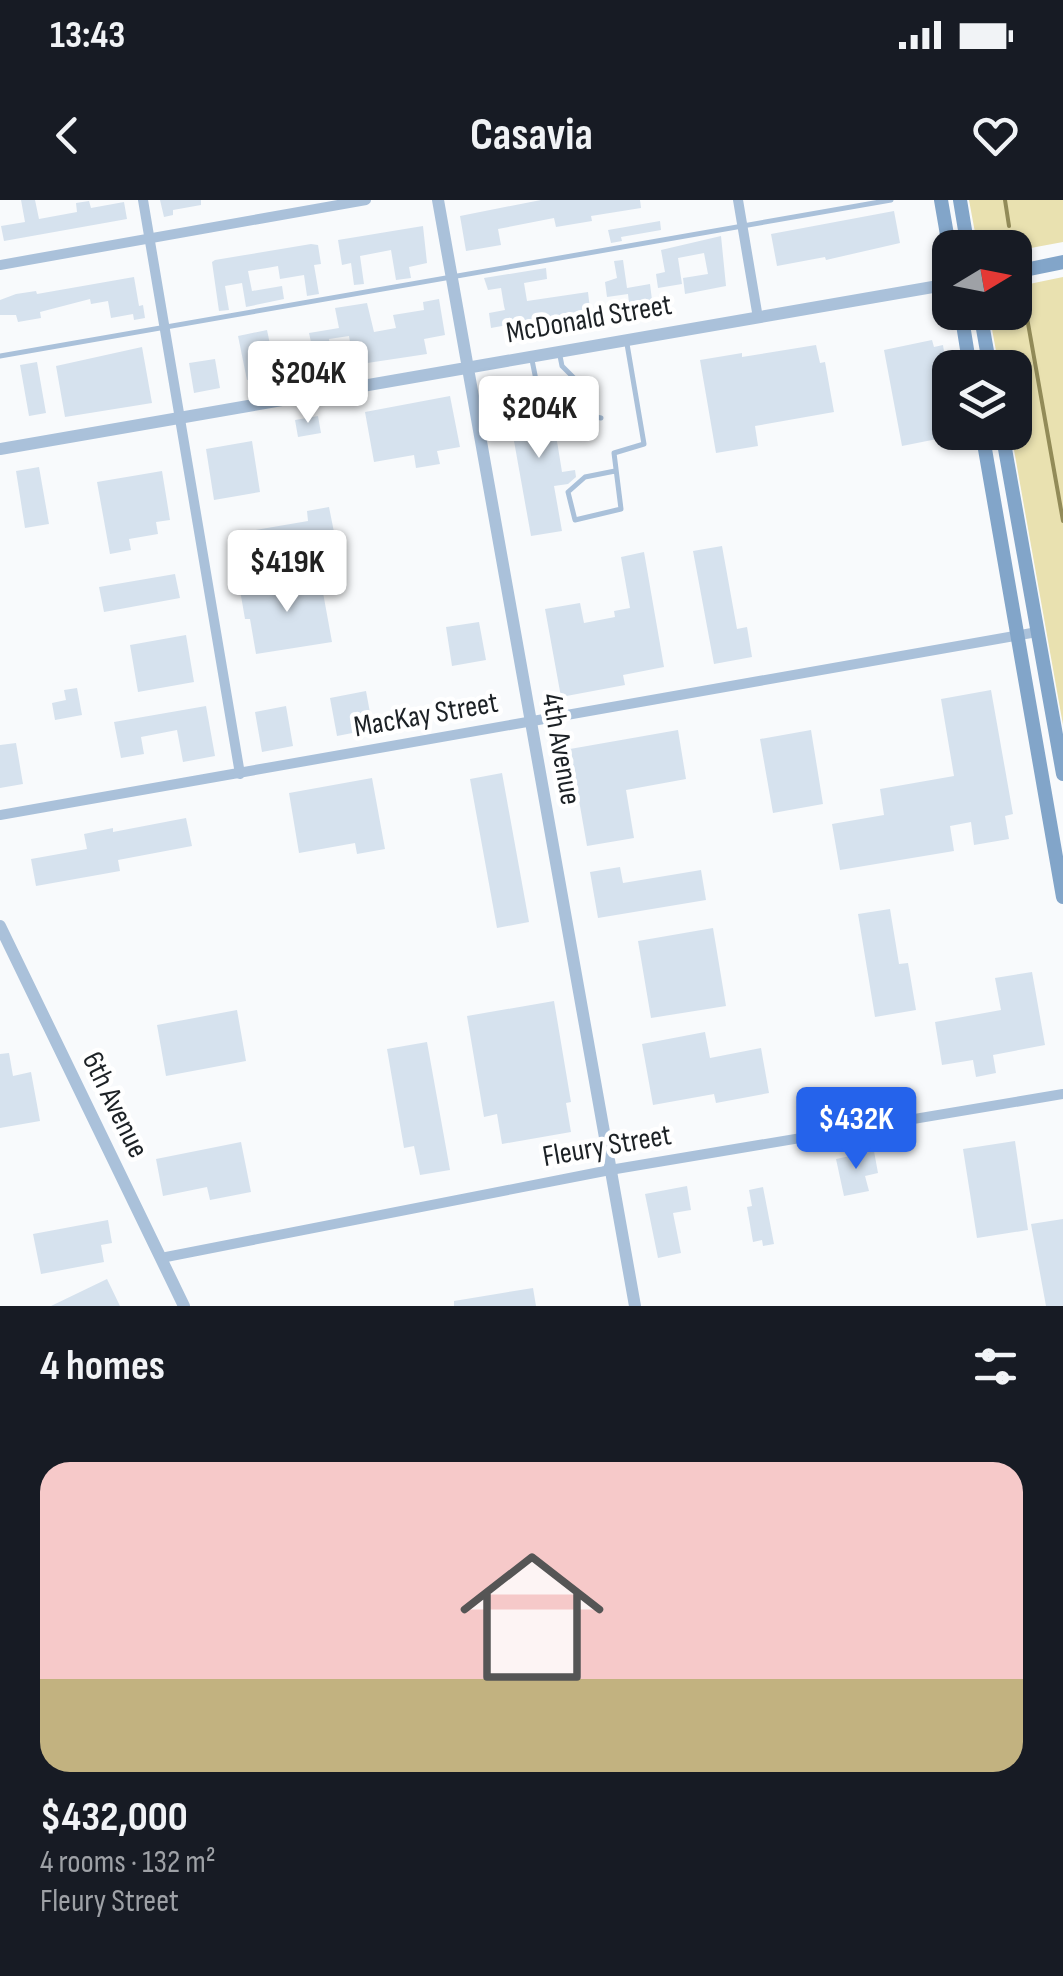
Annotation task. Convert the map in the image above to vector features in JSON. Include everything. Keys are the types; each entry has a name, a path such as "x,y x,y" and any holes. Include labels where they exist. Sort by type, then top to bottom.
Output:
{"main road":[{"path":"941,200 946,230"},
{"path":"960,200 965,230"},
{"path":"1032,268 1063,262"},
{"path":"985,450 1063,896"},
{"path":"1005,450 1063,774"}],"street":[{"path":"143,200 240,774"},
{"path":"0,265 366,200"},
{"name":"4th Avenue","path":"438,200 635,1306"},
{"path":"738,200 758,318"},
{"name":"McDonald Street","path":"0,450 932,287"},
{"name":"MacKay Street","path":"0,815 1037,632"},
{"name":"6th Avenue","path":"0,926 184,1306"},
{"name":"Fleury Street","path":"162,1258 610,1170 1063,1094"}],"lane":[{"path":"0,356 891,200"},
{"path":"615,472 585,478 568,492 575,520 621,509 614,452 644,444 626,341"},
{"path":"559,353 562,366 575,379 582,414 601,418"},
{"path":"531,357 538,390"}],"shaded area":[{"path":"969,200 1063,200 1063,242 1032,248 1032,230 975,230"},
{"path":"1063,277 1063,725 1014,450 1032,450 1032,350 996,350 992,330 1032,330 1032,283"}],"building":[{"path":"21,200 35,200 39,219 77,212 76,203 89,201 91,208 124,202 127,219 4,241 1,226 25,222"},
{"path":"160,200 201,200 201,205 173,210 173,215 164,217"},
{"path":"541,200 640,200 641,208 591,216 592,221 556,227 554,218 498,229 501,245 466,251 460,216"},
{"path":"894,211 900,243 826,260 825,257 777,266 771,234"},
{"path":"660,221 661,230 621,237 622,241 611,243 608,230"},
{"path":"423,226 427,263 409,267 411,278 396,280 391,250 360,256 364,284 354,285 351,263 342,265 338,240"},
{"path":"721,236 726,286 685,294 683,278 708,274 704,253 678,258 682,284 658,288 656,274 665,272 661,250"},
{"path":"318,245 321,264 314,265 319,294 307,296 304,275 280,279 278,266 248,271 252,291 282,286 284,299 246,307 242,283 225,286 229,310 219,311 212,262"},
{"path":"623,260 627,288 650,284 652,300 629,303 628,294 607,297 605,282 617,278 614,261"},
{"path":"546,268 547,279 524,283 527,301 588,292 590,309 557,316 559,322 546,324 545,318 491,328 489,313 505,310 501,288 488,290 484,278"},
{"path":"134,277 145,318 134,320 133,314 111,318 108,301 91,304 90,299 40,312 41,318 18,322 16,315 0,315 0,300 16,294"},
{"path":"439,299 445,335 424,339 427,354 354,365 349,336 329,339 334,368 247,380 238,336 267,330 271,349 311,342 309,333 339,328 335,308 367,303 374,332 396,328 393,315 424,310 423,302"},
{"path":"932,340 934,347 943,345 944,350 932,350 932,440 902,446 884,350"},
{"path":"816,345 820,363 825,362 834,412 755,426 758,446 716,453 700,360"},
{"path":"142,347 152,403 65,417 56,366"},
{"path":"215,359 220,388 194,393 189,363"},
{"path":"37,362 46,413 29,416 20,365"},
{"path":"550,394 554,423 559,422 562,434 556,435 562,472 575,470 576,477 568,484 554,486 562,531 531,536 507,402"},
{"path":"450,396 460,447 437,451 440,464 416,468 414,455 374,462 365,412"},
{"path":"318,416 321,433 298,437 295,420"},
{"path":"252,441 260,492 214,500 206,449"},
{"path":"39,467 49,524 25,528 16,471"},
{"path":"162,471 170,520 156,522 158,534 129,539 131,550 110,554 97,482"},
{"path":"329,507 336,542 236,556 232,534 308,521 307,511"},
{"path":"722,546 737,629 747,627 752,657 714,664 693,551"},
{"path":"644,552 664,667 623,675 625,685 561,697 545,609 580,603 584,623 615,617 614,611 630,608 621,557"},
{"path":"175,574 180,598 104,612 99,587"},
{"path":"320,576 332,642 256,654 240,590"},
{"path":"479,622 486,660 452,666 446,627"},
{"path":"186,635 194,682 138,692 130,645"},
{"path":"77,688 82,715 55,720 52,703 66,700 64,690"},
{"path":"991,690 1013,814 1005,816 1009,839 974,845 971,822 950,826 954,851 840,870 832,824 884,815 880,789 954,776 941,699"},
{"path":"366,691 373,729 337,736 330,698"},
{"path":"206,706 215,756 183,762 177,730 141,737 144,754 121,758 114,722"},
{"path":"286,706 293,746 262,752 255,712"},
{"path":"678,730 686,779 626,790 634,838 587,846 570,749"},
{"path":"811,730 823,804 773,813 760,739"},
{"path":"16,743 23,784 0,788 0,745"},
{"path":"502,773 529,922 497,928 470,779"},
{"path":"372,778 385,849 357,854 355,843 299,853 289,793"},
{"path":"186,818 192,846 118,860 120,871 36,886 31,859 87,849 84,834"},
{"path":"620,867 623,883 701,870 706,900 598,918 590,872"},
{"path":"890,909 899,964 908,963 916,1010 875,1017 858,914"},
{"path":"713,928 726,1006 651,1018 638,941"},
{"path":"1032,972 1045,1045 993,1055 996,1073 976,1077 973,1060 942,1065 935,1022 1001,1010 995,978"},
{"path":"554,1001 571,1102 566,1103 571,1132 502,1144 497,1114 484,1117 467,1016"},
{"path":"237,1010 246,1061 166,1076 157,1025"},
{"path":"705,1032 710,1058 761,1048 769,1093 716,1103 714,1094 653,1105 642,1044"},
{"path":"427,1042 450,1170 420,1175 414,1146 404,1148 387,1049"},
{"path":"9,1053 13,1076 31,1072 40,1121 0,1128 0,1054"},
{"path":"1015,1141 1028,1230 977,1238 963,1149"},
{"path":"241,1142 251,1192 210,1200 207,1187 163,1196 156,1159"},
{"path":"874,1151 878,1173 865,1176 869,1191 844,1196 836,1159"},
{"path":"687,1186 691,1210 673,1213 681,1253 658,1258 645,1194"},
{"path":"763,1187 774,1244 763,1246 762,1240 753,1242 747,1207 752,1206 749,1190"},
{"path":"1063,1219 1063,1306 1046,1306 1031,1224"},
{"path":"108,1220 112,1243 101,1245 104,1262 41,1274 33,1234"},
{"path":"107,1279 120,1306 51,1306"},
{"path":"533,1288 536,1306 454,1306 454,1301"}],"waterway":[{"path":"1005,200 1009,226"},
{"path":"1029,330 1063,521"}]}
